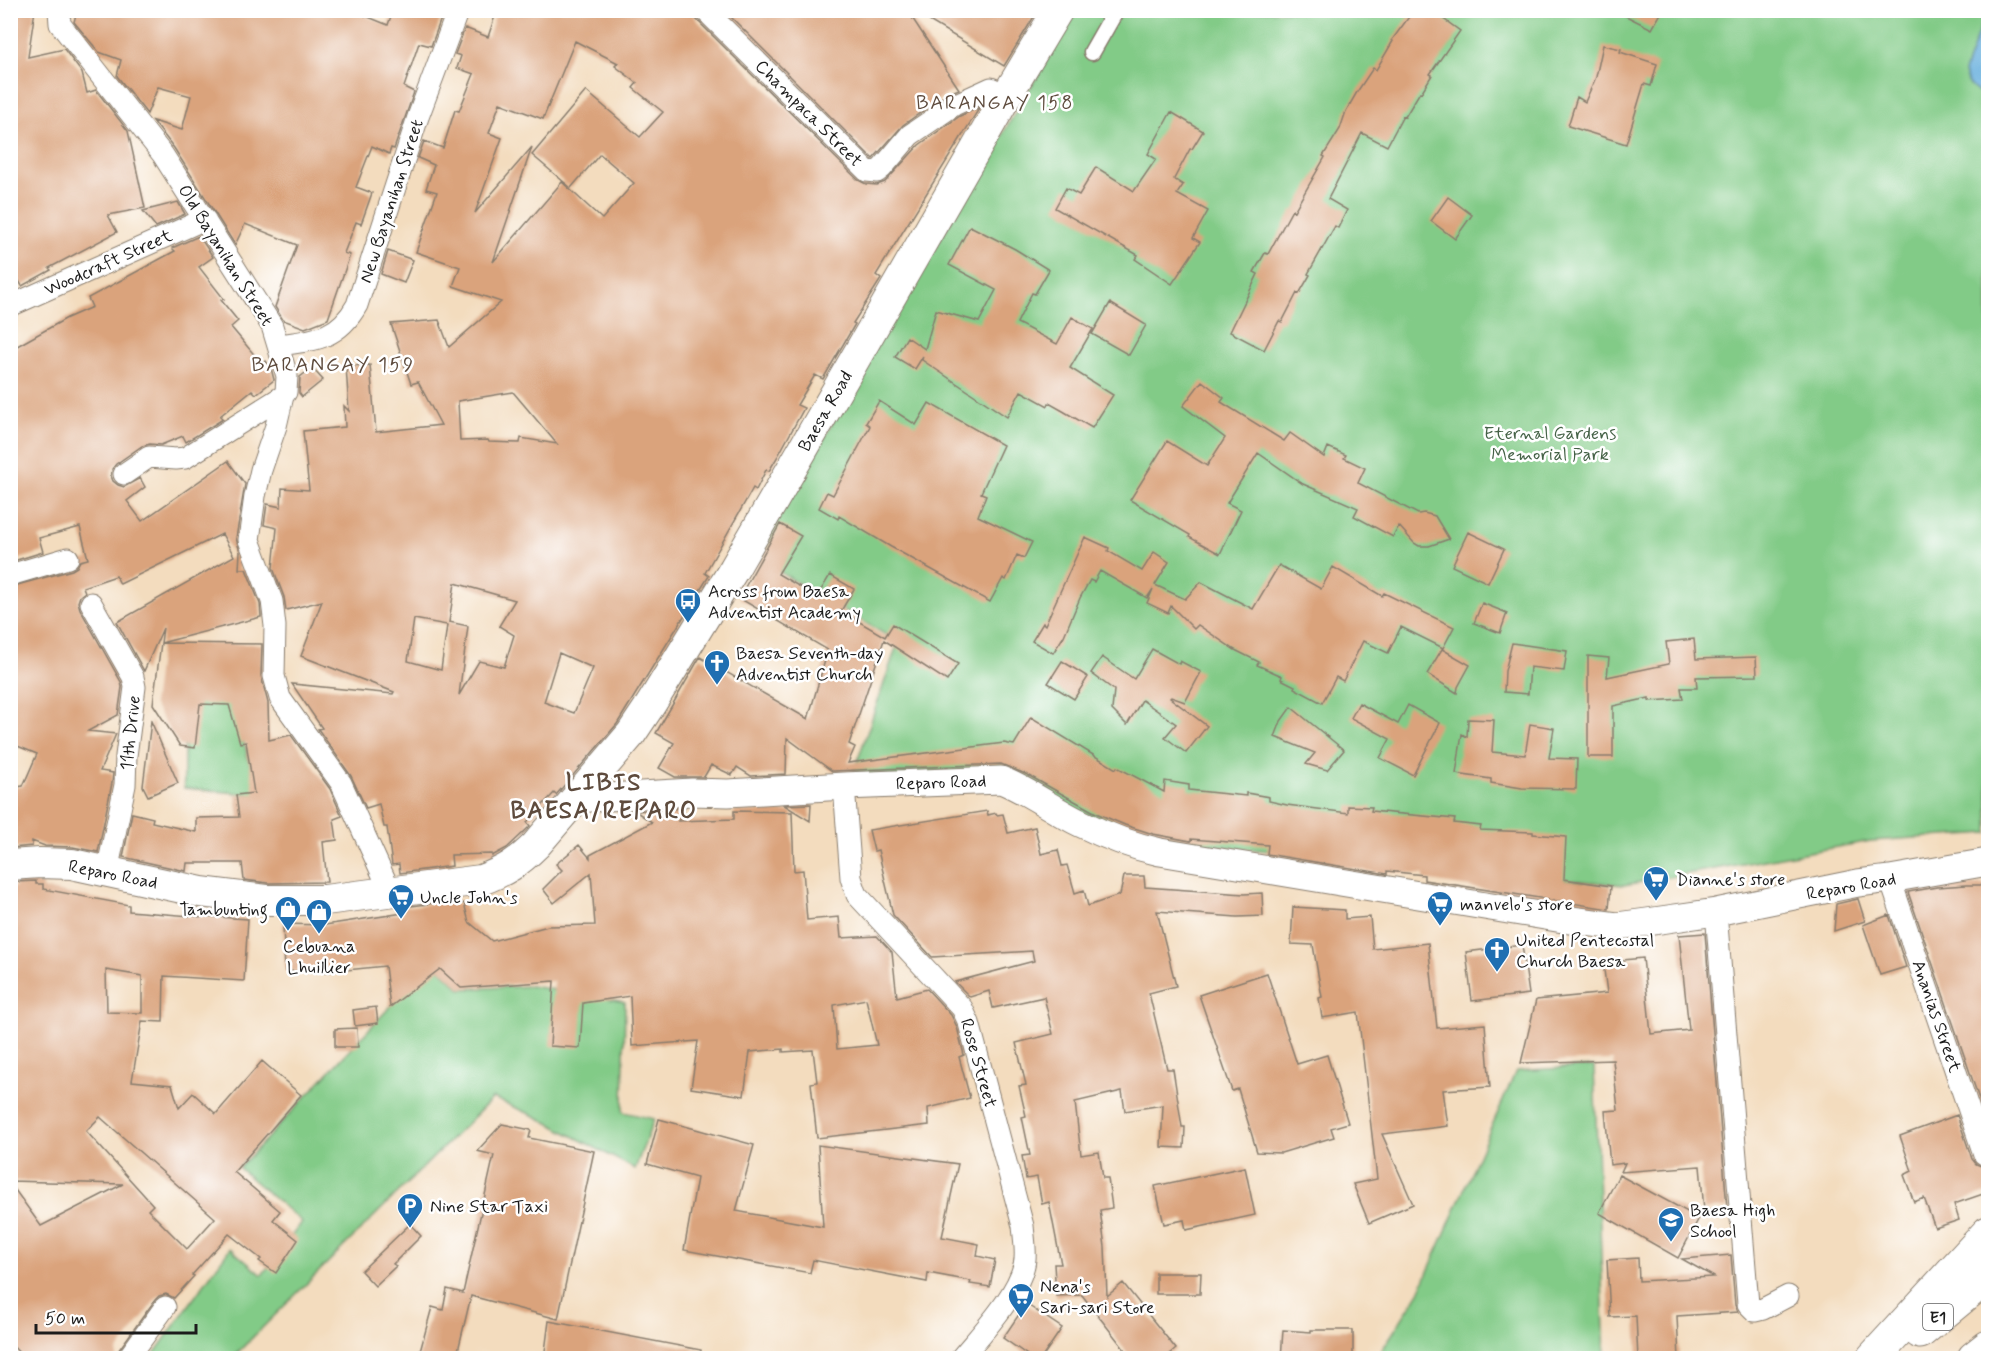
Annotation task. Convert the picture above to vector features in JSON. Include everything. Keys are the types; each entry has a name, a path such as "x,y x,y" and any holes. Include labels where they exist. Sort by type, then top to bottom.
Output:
{"highway":[{"path":"1873,1359 1989,1233"},
{"name":"E1","path":"1888,1359 1989,1276"},
{"path":"1974,1359 1989,1347"}],"main road":[{"name":"Baesa Road","path":"575,799 631,734 734,569 1006,95 1058,10"},
{"name":"Reparo Road","path":"10,865 72,864 201,892 267,900 325,900 391,893 481,880 502,872 519,862 575,799"}],"street":[{"name":"Old Bayanihan Street","path":"59,10 60,24 163,155 272,326 287,376 286,393 283,396 276,426 261,470 249,540 272,601 275,626 274,676 280,698 341,783 391,893"},
{"name":"New Bayanihan Street","path":"279,345 317,340 334,332 350,319 357,305 418,117 458,10"},
{"name":"Champaca Street","path":"705,10 867,171 877,172 910,135 954,105 991,88 1006,95"},
{"path":"1092,52 1116,10"},
{"name":"Woodcraft Street","path":"10,306 205,219"},
{"path":"124,474 149,457 185,458 283,396"},
{"path":"10,574 68,558"},
{"name":"11th Drive","path":"91,603 133,677 135,687 126,756 125,785 107,872"},
{"name":"Reparo Road","path":"575,799 692,792 728,794 844,786 1001,780 1017,786 1078,823 1132,846 1563,919 1617,926 1716,912 1858,883 1989,862"},
{"name":"Rose Street","path":"844,786 851,878 858,895 962,1008 969,1023 1023,1226 1025,1260 1019,1282 961,1359"},
{"name":"Ananias Street","path":"1890,879 1984,1154"},
{"path":"1716,912 1748,1304 1755,1311 1788,1296"},
{"path":"128,1359 165,1307"}],"green space":[{"name":"Eternal Gardens Memorial Park","path":"1076,11 1988,11 1988,833 1871,841 1624,885 1134,838 1005,773 850,783 898,642 756,558 886,329"},
{"path":"184,690 232,698 258,795 184,788"},
{"path":"432,962 461,989 531,986 625,1002 623,1112 654,1119 635,1169 537,1117 493,1098 232,1358 151,1358 230,1248 262,1275 302,1222 239,1168"},
{"path":"1594,1066 1605,1358 1377,1358 1419,1292 1516,1071"}],"water":[{"path":"1986,11 1988,11 1988,99 1970,85 1964,72"}],"building":[{"path":"10,10 35,10 28,57 64,49 82,73 87,93 96,90 128,131 145,208 108,215 117,232 49,268 51,270 22,286 19,281 10,286 10,108 17,106 10,104"},
{"path":"77,10 157,10 170,14 171,10 351,10 388,25 393,10 444,10 431,46 419,43 404,87 414,92 394,149 391,148 389,154 372,146 356,187 372,193 361,224 356,222 344,253 350,255 328,319 305,328 283,320 275,307 297,245 245,224 235,245 174,148 153,121 182,130 191,96 158,87 147,114 117,76 121,60 99,52 74,22"},
{"path":"497,10 693,10 696,19 858,180 866,184 877,185 885,182 919,145 960,116 980,107 876,275 881,279 853,323 855,324 823,379 815,375 797,405 804,408 778,456 769,471 766,470 756,490 753,488 705,573 709,576 617,724 556,795 554,793 527,822 530,826 507,848 492,856 492,854 451,855 452,866 400,873 399,864 392,865 387,827 384,827 379,804 366,808 351,776 318,729 322,728 292,684 393,694 394,692 301,656 322,601 286,610 284,597 273,568 277,528 264,525 267,504 281,507 282,488 309,490 303,431 345,427 344,406 349,411 346,366 370,365 376,432 441,425 418,382 411,384 391,324 439,320 449,347 501,302 453,286 460,267 416,252 437,192 426,189 434,165 418,158 424,141 443,148 455,110 459,111 474,74 457,68 461,56 455,54 465,28 488,37","holes":["575,41 618,63 615,66 637,83 633,88 663,112 640,137 586,91 532,155 571,188 600,154 634,183 602,219 562,182 493,262 532,147 475,213 502,138 489,133 500,103 543,119","513,392 557,444 521,438 520,443 489,442 488,440 460,441 458,401","455,583 515,600 499,626 514,635 504,667 479,661 459,695 468,626 449,622","414,619 447,625 441,670 408,661","559,653 593,668 574,713 544,702"]},
{"path":"724,10 907,10 959,89 947,94 903,125 873,159"},
{"path":"911,10 1038,10 1004,66"},
{"path":"1414,10 1431,10 1460,31 1430,74 1432,75 1405,117 1403,116 1387,146 1362,133 1328,199 1347,210 1338,228 1335,226 1308,274 1310,275 1299,294 1297,293 1282,322 1279,321 1264,350 1230,332 1258,274 1254,272 1265,253 1268,254 1325,157 1323,156 1340,129 1346,111 1357,92 1373,68 1376,70 1392,40"},
{"path":"1614,10 1663,10 1652,29"},
{"path":"1603,45 1621,49 1620,52 1657,64 1651,86 1644,84 1626,144 1568,126 1577,97 1585,102 1596,77"},
{"path":"1171,112 1203,131 1190,149 1174,179 1183,185 1177,194 1208,211 1193,238 1200,242 1172,284 1135,259 1138,255 1055,208 1066,188 1079,195 1096,167 1134,191 1156,159 1148,154"},
{"path":"1448,197 1472,215 1455,239 1431,221"},
{"path":"178,202 185,214 156,227 143,211"},
{"path":"970,226 1015,249 1049,270 1035,294 1032,293 1017,323 1057,344 1072,317 1093,329 1070,368 1113,395 1092,428 1049,403 1048,406 1021,391 1007,417 922,360 923,356 915,369 895,357 907,337 925,349 936,310 979,322 996,290 949,265"},
{"path":"199,236 213,257 199,267 238,321 231,327 262,364 266,361 271,368 274,380 256,394 252,390 220,416 223,419 186,442 183,436 161,445 142,446 116,464 111,476 113,481 124,487 140,478 145,487 127,501 142,521 228,461 245,484 236,538 240,552 239,569 246,569 260,604 261,617 161,643 163,628 144,671 117,622 234,556 222,534 120,584 116,576 83,587 85,592 80,596 78,602 80,609 122,687 118,715 88,731 116,734 100,771 113,773 98,852 73,847 45,846 32,841 32,846 11,848 10,788 23,786 37,754 10,743 10,587 72,570 80,561 88,559 80,527 39,538 43,552 10,562 10,350 67,318 92,307 88,298 175,251 172,248"},
{"path":"388,251 413,260 404,283 381,274"},
{"path":"1110,303 1146,325 1129,355 1092,334"},
{"path":"312,368 323,380 302,397 299,393 300,377"},
{"path":"1202,381 1224,398 1221,402 1284,441 1290,433 1324,457 1328,447 1346,455 1344,458 1365,468 1358,483 1418,514 1435,516 1449,539 1429,546 1419,546 1399,526 1393,537 1354,516 1358,508 1303,484 1258,453 1227,503 1241,510 1220,554 1130,500 1167,441 1207,466 1225,438 1183,406"},
{"path":"879,401 916,425 929,403 1003,445 981,493 986,495 978,516 1032,542 1024,558 1017,555 1006,580 1003,578 990,602 839,516 838,519 819,508 827,492 833,495 870,426 866,423"},
{"path":"780,524 801,536 778,574 817,597 830,575 854,589 841,611 885,637 893,624 958,664 947,681 884,640 849,744 855,747 848,763 1004,743 1014,745 1031,717 1116,769 1117,767 1164,792 1165,781 1189,785 1189,790 1246,796 1246,793 1269,797 1269,801 1287,805 1348,813 1348,806 1372,807 1371,811 1455,819 1454,823 1481,826 1480,830 1533,832 1533,834 1566,837 1564,879 1611,886 1609,909 1424,880 1424,875 1387,871 1387,874 1267,854 1268,845 1191,839 1191,841 1153,834 1096,813 1028,775 1001,764 832,771 787,738 786,774 751,776 737,767 732,775 711,765 704,777 675,777 659,768 674,743 656,733 700,657 808,719 828,650 739,598"},
{"path":"1468,532 1504,549 1488,583 1452,566"},
{"path":"1085,537 1109,548 1108,551 1142,571 1154,552 1169,562 1155,585 1185,599 1201,582 1253,609 1279,565 1321,589 1333,567 1382,596 1384,593 1454,627 1443,648 1401,627 1388,653 1363,641 1343,681 1336,677 1322,703 1294,688 1295,686 1281,679 1282,676 1257,665 1259,662 1235,650 1198,625 1194,629 1171,606 1168,613 1147,603 1153,589 1147,598 1100,571 1094,582 1090,580 1064,636 1053,653 1032,641 1043,623 1045,625"},
{"path":"1482,603 1507,613 1500,633 1474,623"},
{"path":"1694,639 1696,659 1756,657 1757,676 1696,677 1697,688 1681,688 1683,699 1649,701 1649,698 1613,706 1613,757 1588,757 1588,656 1609,658 1607,677 1669,664 1666,642"},
{"path":"161,643 262,644 261,676 268,703 269,740 291,735 330,789 342,816 334,819 337,840 323,842 327,882 268,883 244,880 242,863 187,863 186,871 123,857 132,813 153,818 152,822 196,832 196,818 239,817 236,795 254,793 246,742 240,743 229,705 200,704 195,748 180,746 153,704"},
{"path":"1512,643 1567,651 1564,671 1530,667 1528,694 1504,692 1505,671"},
{"path":"1152,649 1179,664 1180,661 1201,672 1185,702 1170,698 1207,726 1186,753 1165,737 1176,724 1142,700 1127,725 1112,710 1114,690 1091,673 1102,657 1134,679"},
{"path":"1442,649 1470,665 1457,693 1427,674"},
{"path":"1062,661 1088,677 1074,699 1048,683"},
{"path":"1359,703 1398,724 1408,705 1440,723 1413,775 1380,758 1390,739 1351,718"},
{"path":"1291,707 1344,750 1327,770 1306,764 1315,753 1275,737 1281,721"},
{"path":"1468,719 1494,720 1492,752 1525,755 1530,724 1554,728 1549,758 1577,759 1576,789 1522,788 1491,783 1491,779 1456,774 1462,734 1467,737"},
{"path":"151,721 178,783 148,796 143,786"},
{"path":"811,804 810,821 784,805"},
{"path":"685,808 678,821 734,819 734,811 792,812 794,871 803,870 807,920 839,917 841,938 877,936 892,952 897,997 927,989 951,1015 957,1027 964,1055 959,1057 970,1098 928,1108 929,1125 817,1138 811,1083 817,1082 813,1050 783,1052 783,1049 750,1052 744,1096 691,1088 698,1041 632,1046 630,996 583,1003 580,1048 550,1046 554,981 461,988 440,969 390,1007 385,966 327,972 285,971 283,924 325,925 403,913 403,907 453,901 453,905 464,903 469,922 492,941 548,926 595,925 591,873 554,903 543,889 562,870 556,864 579,845 590,858 590,855 652,822 635,811","holes":["866,999 877,1045 837,1049 834,1005"]},
{"path":"987,811 988,815 1003,814 1008,833 1035,827 1041,854 1058,850 1062,866 1067,865 1075,893 1084,890 1088,906 1120,895 1124,876 1144,876 1145,887 1244,894 1262,893 1263,916 1237,917 1157,911 1176,986 1149,993 1167,1069 1173,1069 1182,1127 1185,1127 1184,1148 1161,1147 1163,1105 1125,1111 1122,1091 1075,1102 1081,1155 1099,1152 1103,1178 1108,1178 1112,1208 1100,1210 1105,1247 1107,1296 1123,1283 1176,1349 1164,1359 1132,1359 1082,1295 1056,1296 1054,1264 1061,1264 1049,1202 1042,1204 1037,1177 1026,1179 1022,1156 1030,1155 1022,1117 1026,1116 1019,1086 1026,1085 1016,1043 1053,1034 1044,997 993,1008 989,991 970,997 955,982 1034,961 1032,951 932,957 893,915 878,850 874,851 869,830"},
{"path":"36,881 36,884 43,884 43,889 129,905 129,911 248,919 244,981 164,976 163,1022 142,1021 132,1081 172,1085 179,1108 193,1093 216,1114 262,1061 301,1095 234,1172 280,1211 273,1220 298,1240 276,1273 229,1234 174,1298 166,1294 155,1300 118,1351 116,1359 25,1359 10,1343 10,1183 41,1226 123,1184 10,1181 10,887 16,887 15,882","holes":["106,970 142,976 142,1013 107,1012","100,1117 215,1218 187,1249 148,1210 153,1205 86,1131"]},
{"path":"1966,885 1989,885 1989,1128 1908,892"},
{"path":"1858,899 1865,921 1834,931 1836,904"},
{"path":"1293,907 1345,910 1345,919 1370,917 1373,949 1428,943 1437,1028 1485,1024 1490,1087 1443,1090 1448,1126 1382,1134 1413,1204 1369,1223 1353,1184 1377,1179 1358,1012 1322,1018 1319,998 1322,997 1313,945 1291,944"},
{"path":"1889,915 1906,967 1880,975 1863,925"},
{"path":"1705,933 1727,1208 1704,1210 1700,1166 1621,1172 1625,1163 1610,1165 1605,1111 1618,1110 1613,1060 1521,1063 1536,1000 1607,993 1603,962 1643,958 1651,1034 1689,1030 1679,935"},
{"name":"United Pentecostal Church Baesa","path":"1522,945 1529,994 1472,1001 1466,952"},
{"path":"1267,973 1297,1064 1327,1055 1348,1123 1331,1128 1334,1137 1281,1153 1257,1152 1238,1089 1232,1091 1199,995"},
{"path":"376,1007 378,1023 355,1026 353,1010"},
{"path":"357,1028 358,1047 335,1047 335,1029"},
{"path":"1957,1115 1972,1159 1976,1164 1989,1166 1989,1192 1954,1204 1959,1220 1935,1228 1924,1198 1914,1202 1904,1175 1912,1171 1900,1136"},
{"path":"659,1119 754,1145 736,1211 823,1227 818,1145 958,1164 942,1237 979,1244 977,1256 995,1260 990,1287 928,1273 927,1282 813,1260 810,1273 684,1250 697,1178 647,1164"},
{"path":"502,1124 531,1130 529,1138 594,1151 558,1319 471,1296 456,1359 418,1359 432,1307 443,1310 447,1289 463,1293 494,1155 477,1151"},
{"path":"1245,1167 1255,1215 1186,1230 1184,1220 1164,1224 1155,1186"},
{"path":"1619,1175 1699,1218 1678,1258 1599,1213"},
{"path":"410,1224 421,1236 393,1264 396,1266 375,1286 361,1271"},
{"path":"1731,1255 1735,1305 1738,1312 1677,1316 1679,1359 1638,1359 1636,1316 1610,1317 1607,1260 1638,1258 1639,1281 1714,1277 1682,1259"},
{"path":"1156,1273 1201,1273 1200,1294 1156,1294"},
{"path":"1026,1304 1062,1328 1041,1359 1033,1359 1003,1338"},
{"path":"549,1321 701,1350 700,1359 544,1359"},
{"path":"1283,1330 1311,1332 1311,1330 1353,1330 1353,1359 1281,1359"}],"place":[{"name":"Across from Baesa Adventist Academy","path":"688,624"},
{"name":"Baesa Seventh-day Adventist Church","path":"717,686"},
{"name":"Dianne's store","path":"1656,902"},
{"name":"Uncle John's","path":"401,920"},
{"name":"manvelo's store","path":"1440,927"},
{"name":"Tambunting","path":"288,932"},
{"name":"Cebuana Lhuillier","path":"319,935"},
{"name":"United Pentecostal Church Baesa","path":"1497,973"},
{"name":"Nine Star Taxi","path":"410,1229"},
{"name":"Baesa High School","path":"1671,1243"},
{"name":"Nena's Sari-sari Store","path":"1021,1319"}],"district":[{"name":"BARANGAY 158","path":"995,102"},
{"name":"BARANGAY 159","path":"333,364"},
{"name":"LIBIS BAESA/REPARO","path":"604,796"}]}
